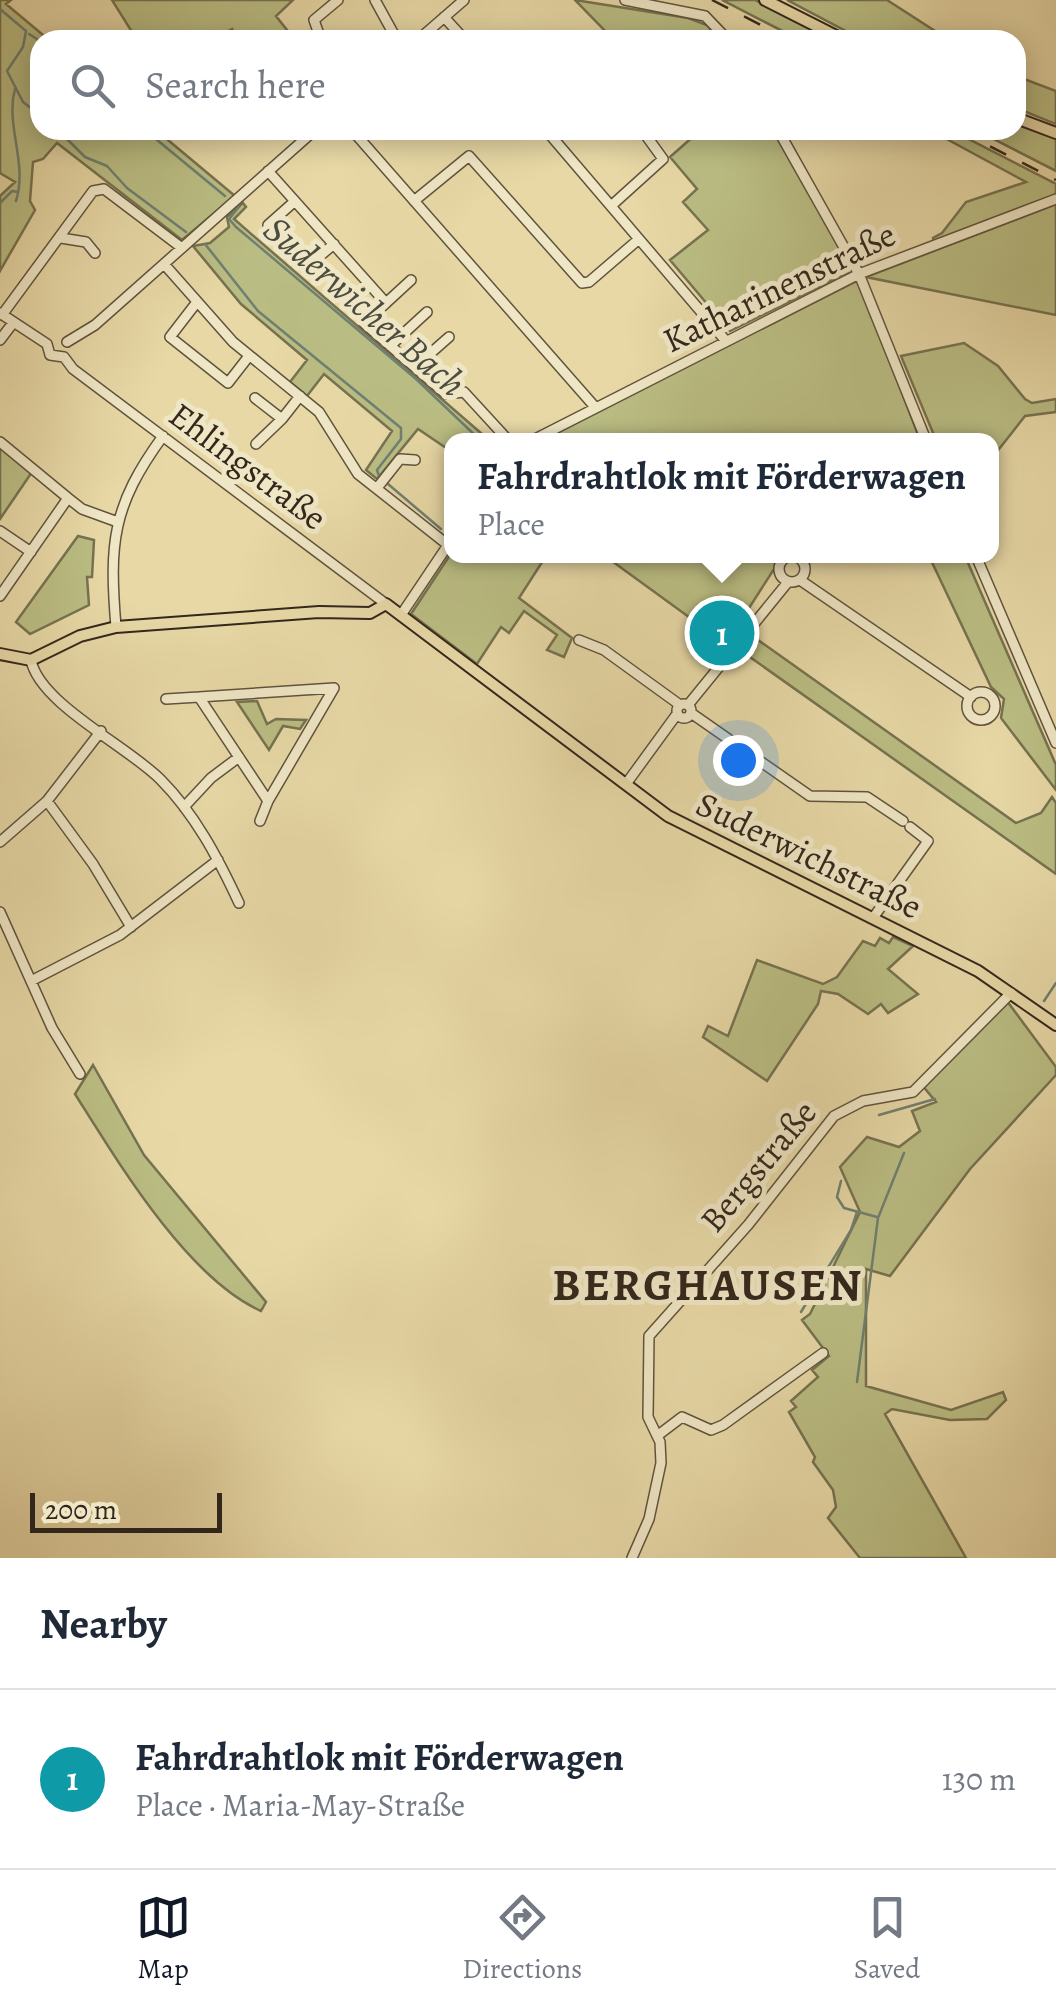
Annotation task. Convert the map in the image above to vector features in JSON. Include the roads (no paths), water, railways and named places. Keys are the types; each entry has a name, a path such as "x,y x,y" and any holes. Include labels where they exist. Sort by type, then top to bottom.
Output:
{"main road":[{"path":"765,0 824,30"},
{"path":"1026,122 1056,133"},
{"path":"0,654 31,660 80,636 116,627 319,612 370,614 386,604"},
{"name":"Ehlingstraße","path":"386,604 401,615"},
{"name":"Suderwichstraße","path":"401,615 687,828 978,971 1056,1024"}],"street":[{"path":"318,30 314,20 338,0"},
{"path":"375,0 392,30"},
{"path":"429,30 464,0"},
{"path":"624,0 705,16 718,30"},
{"path":"444,17 456,30"},
{"path":"64,357 67,342 94,325 304,140"},
{"path":"361,140 596,408"},
{"path":"554,140 726,341"},
{"path":"610,206 663,159 649,140"},
{"path":"784,140 859,274 923,433"},
{"path":"414,201 469,156 582,283 589,282 639,239"},
{"path":"268,171 386,303"},
{"name":"Ehlingstraße","path":"182,248 104,189 92,191 61,238 1,314 48,344 50,355 64,357 386,604"},
{"name":"Katharinenstraße","path":"547,433 859,274 1056,200"},
{"path":"268,225 295,201"},
{"path":"61,238 86,242 95,252"},
{"path":"308,266 334,244"},
{"path":"164,264 249,356 329,424 358,474 444,538"},
{"path":"412,280 364,323 446,394 464,392 502,433"},
{"path":"197,302 170,337 228,383 249,356"},
{"path":"390,346 428,312"},
{"path":"0,340 12,323"},
{"path":"48,344 58,337 67,342"},
{"path":"415,367 450,337"},
{"path":"256,444 300,396"},
{"path":"254,398 282,419"},
{"path":"116,627 111,571 115,522 133,477 163,436"},
{"path":"0,442 82,510 115,522"},
{"path":"376,488 400,459 415,460"},
{"path":"0,596 68,498"},
{"path":"0,531 31,552"},
{"path":"401,615 444,551"},
{"path":"781,563 785,579"},
{"path":"979,563 1056,743"},
{"path":"626,784 785,579 802,564 830,596 971,697"},
{"path":"579,640 604,650 810,796 866,797 928,841 874,918"},
{"path":"31,660 39,682 160,779 184,807 218,860 239,903"},
{"path":"166,699 334,688 260,821"},
{"path":"199,698 268,801"},
{"path":"0,842 47,801 101,731"},
{"path":"184,807 210,778 239,757"},
{"path":"47,801 93,864 131,927"},
{"path":"31,981 131,927 218,860"},
{"path":"0,912 52,1028 80,1074"},
{"name":"Bergstraße","path":"632,1558 657,1489 662,1449 648,1417 647,1342 654,1330 748,1225 834,1116 863,1101 914,1092 1011,993"},
{"path":"657,1436 682,1417 711,1430 823,1353"}],"waterway":[{"name":"Suderwicher Bach","path":"0,9 26,31 23,47 7,71 23,102 30,107"},
{"path":"15,89 13,116 20,173 16,201"},
{"name":"Suderwicher Bach","path":"68,140 85,157 107,166 127,188 186,232"},
{"name":"Suderwicher Bach","path":"157,140 225,196"},
{"path":"0,203 12,191 18,192"},
{"name":"Suderwicher Bach","path":"239,207 229,219 236,227 416,379 473,433"},
{"name":"Suderwicher Bach","path":"205,244 258,311 401,428 401,439 377,470 379,476"},
{"name":"Suderwicher Bach","path":"388,484 441,529"},
{"path":"1044,1001 1056,983"},
{"path":"879,1115 935,1099"},
{"path":"857,1382 878,1218 904,1153"},
{"path":"841,1181 837,1197 844,1208 877,1217"},
{"path":"801,1312 851,1230 857,1212"}],"railway":[{"path":"712,0 770,30"},
{"path":"978,140 1056,180"}],"place":[{"name":"Fahrdrahtlok mit Förderwagen","path":"722,633"}],"district":[{"name":"BERGHAUSEN","path":"708,1284"}]}
